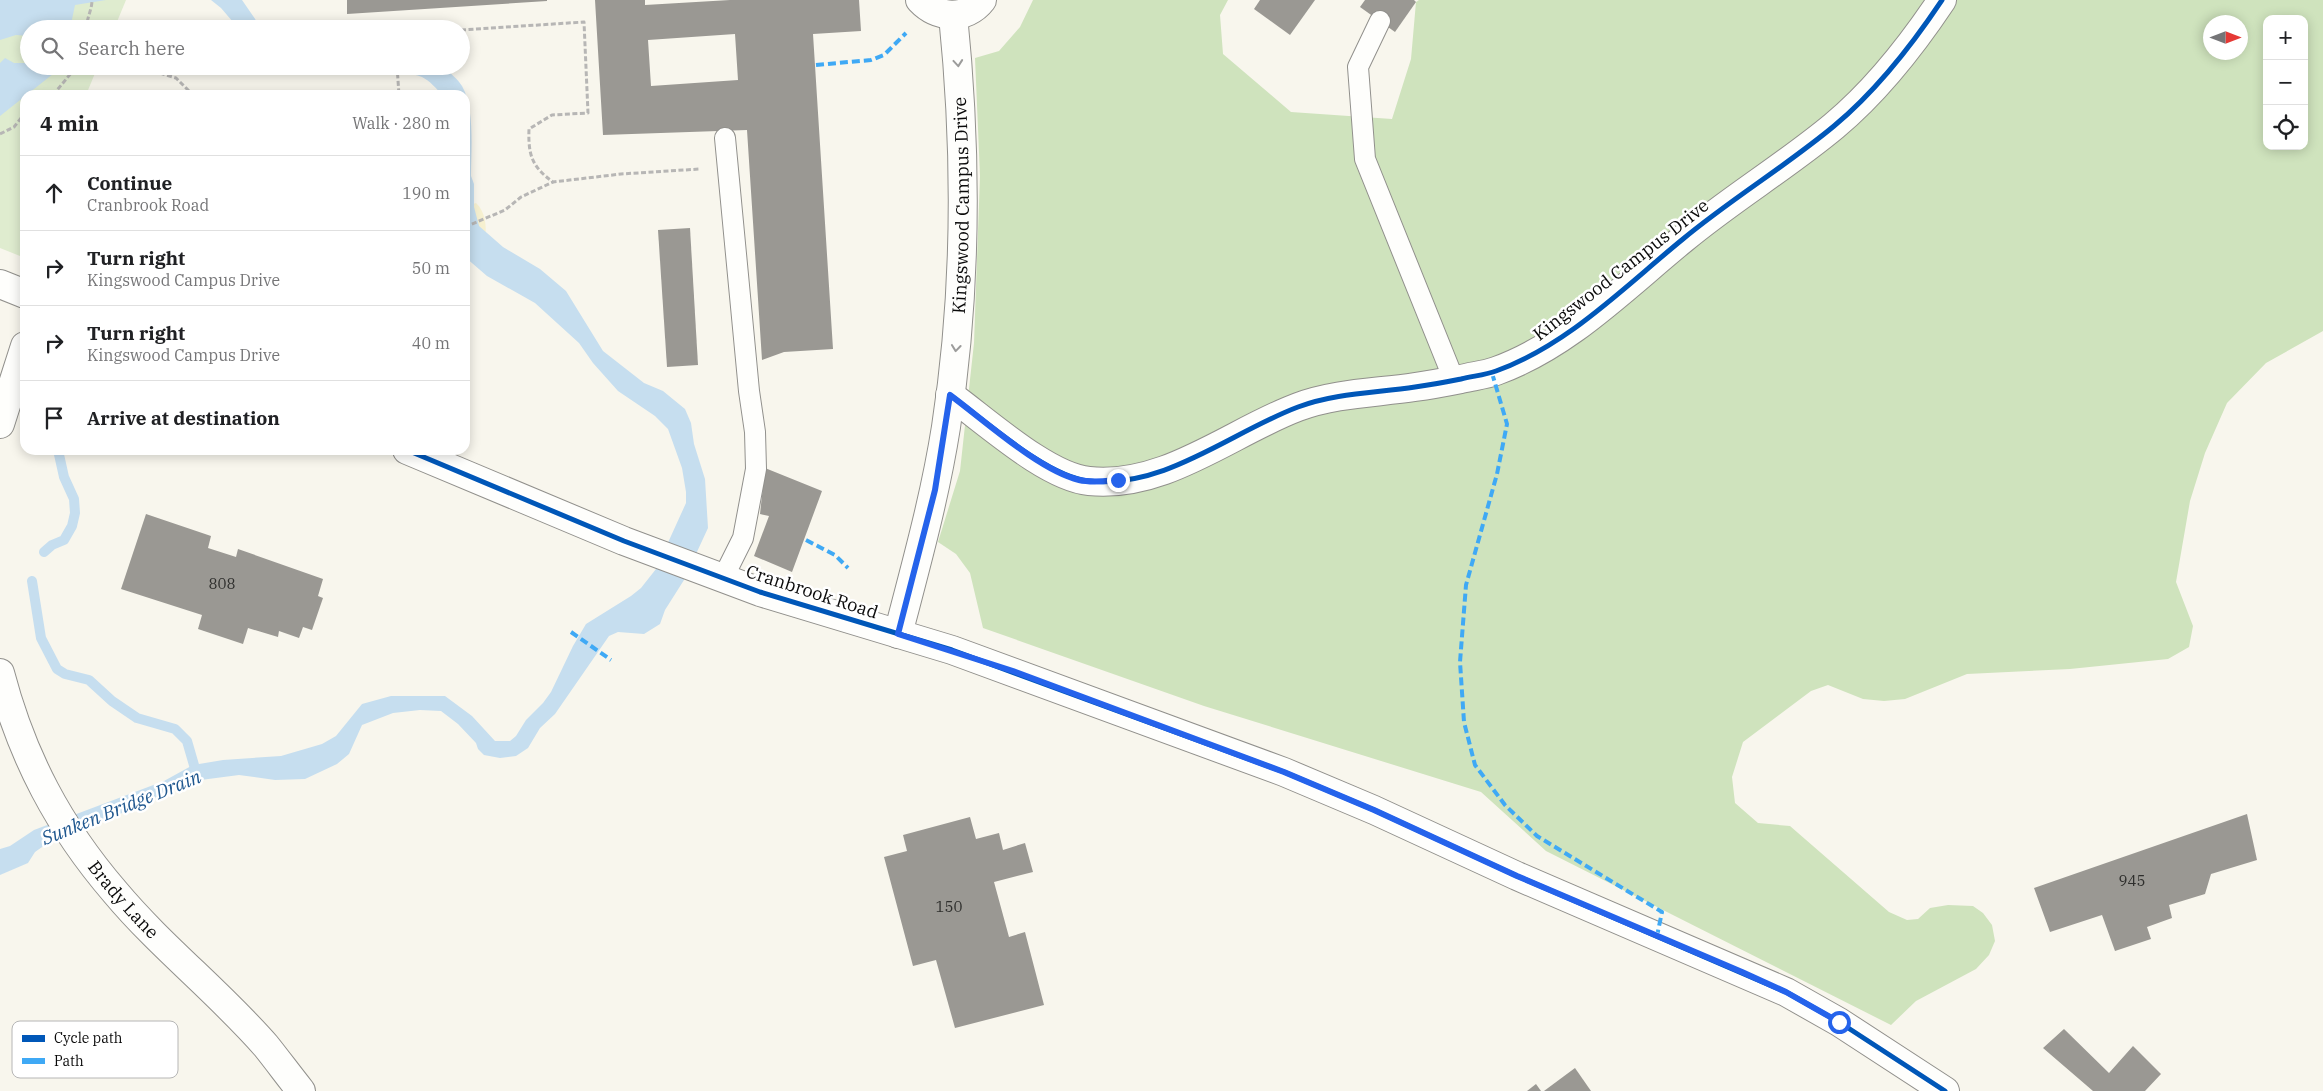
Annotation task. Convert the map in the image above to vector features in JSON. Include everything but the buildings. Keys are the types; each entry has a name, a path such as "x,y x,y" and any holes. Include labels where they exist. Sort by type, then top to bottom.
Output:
{"street":[{"path":"920,0 932,10 953,15 971,9 982,0"},
{"name":"Kingswood Campus Drive","path":"950,395 1055,472 1093,482 1134,478 1179,464 1280,414 1323,399 1416,387 1492,373 1520,362 1576,327 1684,237 1845,116 1886,74 1942,0"},
{"name":"Kingswood Campus Drive","path":"898,634 935,490 957,338 962,223 960,88 953,15"},
{"path":"0,284 20,292"},
{"path":"0,424 20,362"},
{"name":"Cranbrook Road","path":"418,455 624,541 760,592 898,634 1022,675 1284,772 1374,810 1517,876 1786,992 1839,1022 1945,1091"},
{"name":"Brady Lane","path":"0,673 25,751 58,816 115,893 265,1046 301,1091"}],"lane":[{"path":"1380,21 1358,67 1365,159 1454,380"},
{"path":"724,578 743,538 756,469 755,432 749,391 725,138"}],"path":[{"path":"86,20 92,6 92,0"},
{"path":"470,29 584,22 588,113 552,115 529,129 528,149 539,172 553,182"},
{"path":"57,90 70,75"},
{"path":"166,75 176,78 188,90"},
{"path":"397,75 398,90"},
{"path":"0,134 14,127 20,120"},
{"path":"470,225 505,210 521,198 553,182 621,174 728,168"}],"green space":[{"path":"0,0 126,0 118,20 20,20 20,75 94,75 88,90 20,90 20,256 0,248"},
{"path":"1033,0 1228,0 1220,15 1223,54 1291,112 1392,119 1411,59 1416,2 1419,0 2323,0 2323,331 2266,363 2227,403 2205,453 2190,501 2176,582 2193,626 2189,647 2168,659 2070,669 1967,674 1905,699 1884,701 1863,699 1828,685 1811,691 1743,742 1732,777 1735,803 1758,823 1790,826 1889,912 1907,920 1918,919 1930,908 1948,905 1973,906 1983,913 1992,925 1995,941 1989,955 1976,969 1916,1001 1891,1025 1546,851 1481,792 1204,706 983,628 970,573 956,554 938,542 960,471 974,343 980,176 975,58 999,51 1020,27"}],"sand":[{"path":"476,203 481,210 485,219 485,238 470,215 470,205"}],"water":[{"path":"0,0 106,0 75,5 72,20 20,20 20,35 0,40"},
{"path":"211,0 242,0 256,20 231,20"},
{"path":"5,58 14,63 20,63 20,75 52,75 33,90 20,90 20,100 0,116 0,63"},
{"path":"417,75 452,75 464,90 438,90"},
{"name":"Sunken Bridge Drain","path":"470,112 471,176 474,184 474,207 479,226 503,247 540,269 566,291 603,351 644,383 663,391 685,409 691,423 694,444 705,479 708,528 684,580 665,610 660,624 644,634 618,632 609,636 555,714 540,728 528,748 516,756 500,758 484,755 478,749 476,743 458,724 441,711 420,710 393,713 362,725 349,754 337,764 305,779 275,780 239,775 193,781 165,792 143,805 52,840 35,852 28,863 0,875 0,849 10,846 34,830 164,781 193,765 223,760 281,756 322,744 336,736 362,704 391,696 445,696 472,716 495,741 510,741 551,692 586,624 641,588 656,569 686,503 682,468 668,429 655,416 618,391 593,363 579,343 535,303 487,276 470,261"}],"waterway":[{"path":"44,552 52,545 64,540 72,526 75,513 74,499 64,477 59,455"},
{"name":"Sunken Bridge Drain","path":"32,581 41,638 57,669 65,674 89,680 112,701 137,718 175,729 187,741 196,772"}],"marked path":[{"path":"816,65 871,60 884,55 906,33"},
{"path":"1492,373 1507,424 1497,474 1466,585 1460,662 1464,722 1475,765 1505,805 1537,836 1662,912 1657,936"},
{"path":"806,540 835,555 848,568"},
{"path":"571,632 611,660"}],"cycle path":[{"path":"950,395 1017,446 1055,470 1089,481 1117,481 1171,468 1273,418 1312,402 1341,396 1432,384 1496,371 1522,360 1571,330 1617,295 1701,224 1834,126 1879,83 1942,0"},
{"path":"419,455 624,541 760,592 952,650 1284,772 1374,810 1517,876 1786,992 1839,1022 1945,1091"}],"route":[{"path":"1118,480 1093,482 1068,477 1055,472 950,395 935,490 898,634 1013,671 1284,772 1374,810 1517,876 1742,972 1786,992 1839,1022"}]}
